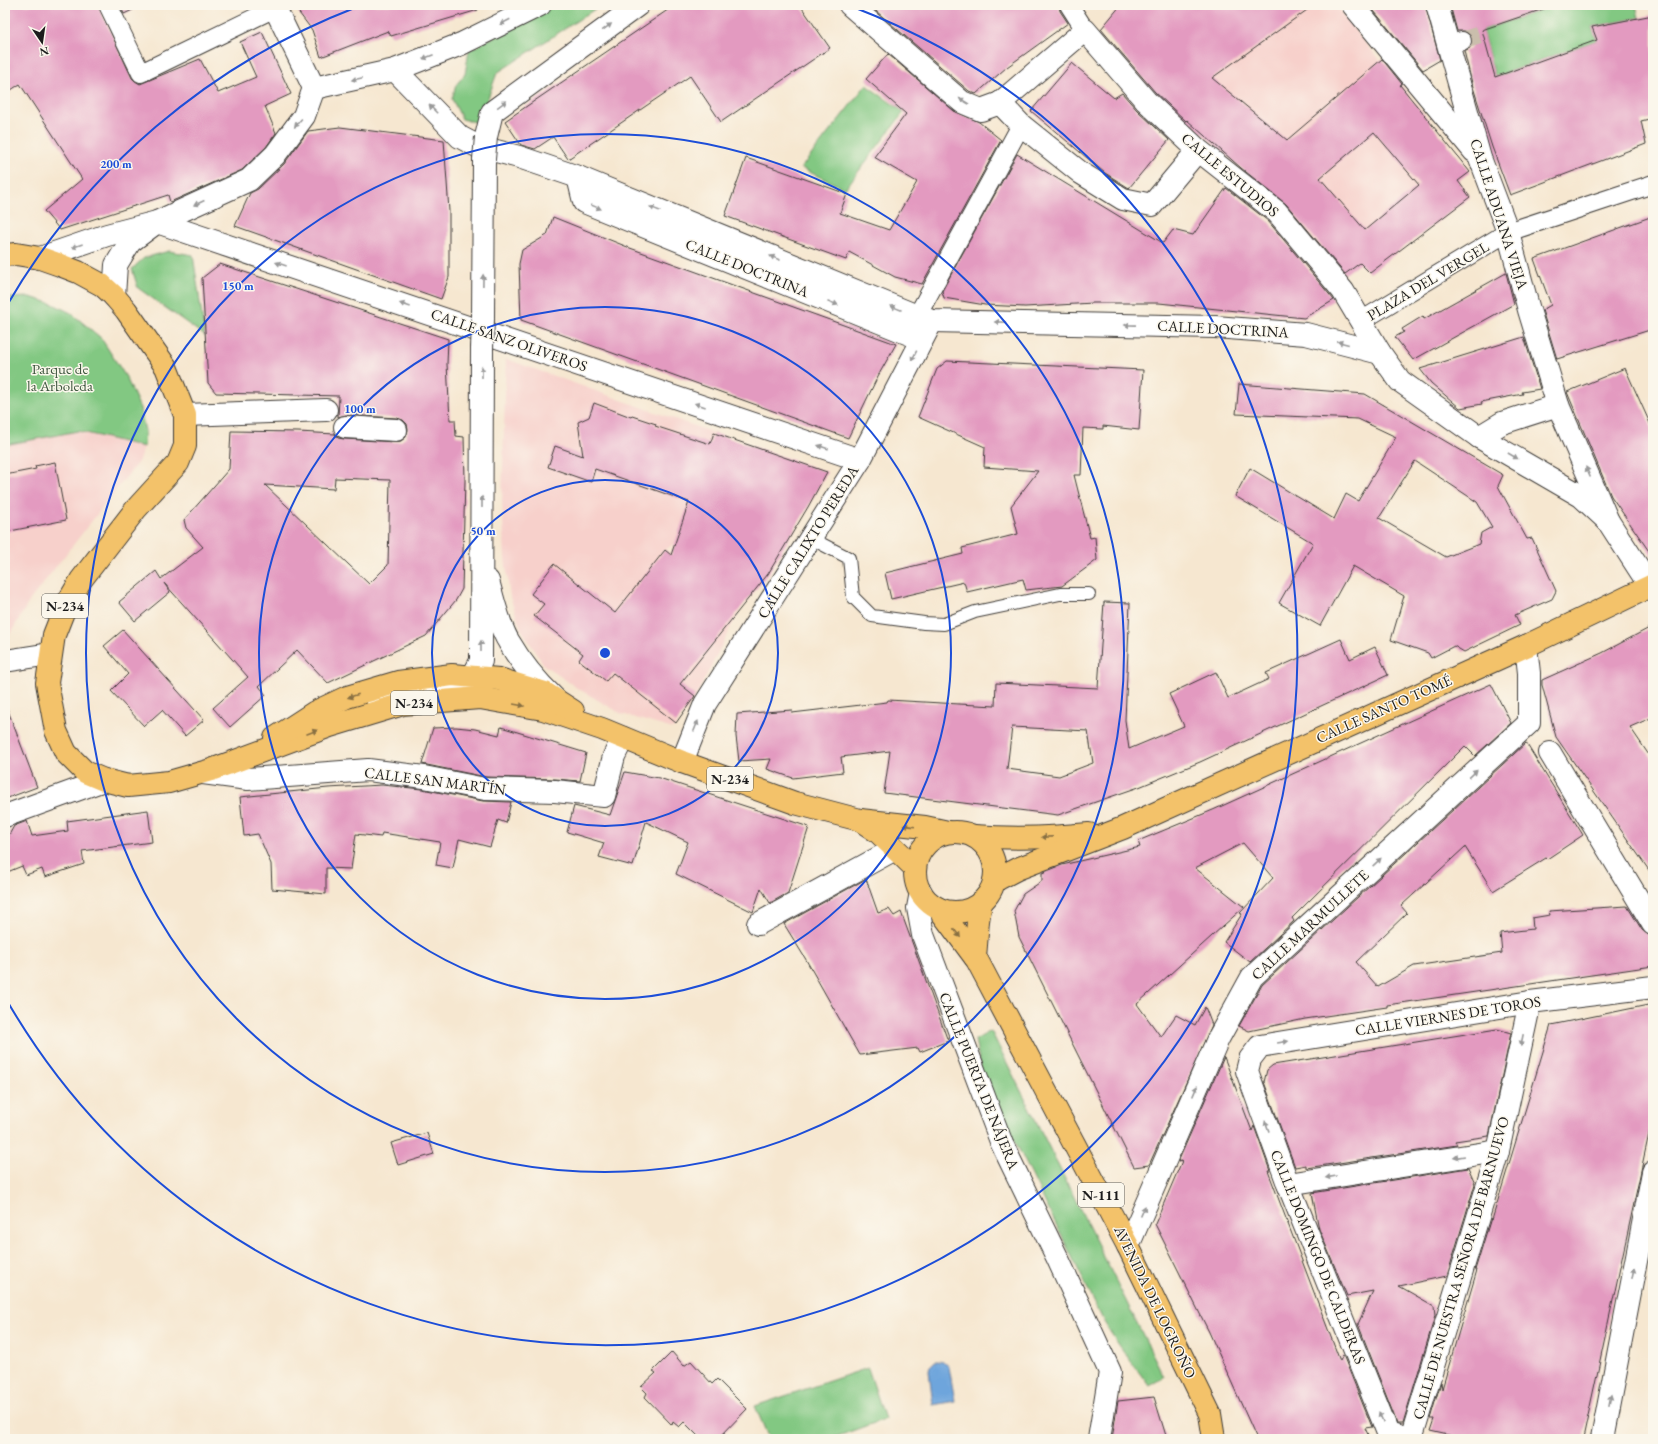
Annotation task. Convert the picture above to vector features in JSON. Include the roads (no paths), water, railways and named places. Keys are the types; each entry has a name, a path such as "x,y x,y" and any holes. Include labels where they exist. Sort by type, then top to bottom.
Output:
{"main road":[{"name":"N-234","path":"5,255 16,254 40,258 78,272 102,285 114,296 131,316 166,368 185,415 185,446 178,463 136,509 81,580 65,607 54,635 50,654 47,683 56,730 66,753 85,772 104,780 128,786 169,782 203,773 250,757 330,726 403,704 480,698 542,709 602,729 682,762 795,803 860,820 948,832"},
{"name":"CALLE SANTO TOMÉ","path":"994,881 1017,869 1114,832 1526,646 1651,586"},
{"path":"250,757 298,722 347,697 398,682 452,674 465,681 499,679 545,693 602,729"},
{"name":"N-234","path":"860,820 878,832 915,868"},
{"path":"948,832 961,832 974,836 985,844 992,855 995,868 994,881 990,892 982,902 961,912 950,912 939,909 929,902 920,892 916,881 915,868 918,856 923,846 935,837 948,832"},
{"name":"CALLE SANTO TOMÉ","path":"974,836 1006,838 1062,837 1114,832"},
{"path":"975,957 982,902"},
{"name":"AVENIDA DE LOGROÑO","path":"939,909 975,957 1128,1246 1210,1414 1214,1439"}],"street":[{"path":"40,258 107,235 157,222 249,180 275,155 304,116 314,88 275,8 141,73 108,5"},
{"path":"314,88 395,70 461,44 540,5"},
{"path":"349,720 370,706 387,698 465,681 481,661 482,349 484,160 486,137 492,112 638,5"},
{"path":"850,5 962,102 981,110 1000,103 1085,30"},
{"name":"CALLE ESTUDIOS","path":"1069,5 1085,30 1146,101 1198,150 1277,212 1343,291 1380,353"},
{"path":"1353,5 1480,158"},
{"name":"CALLE ADUANA VIEJA","path":"1437,5 1455,43 1480,158 1508,232 1529,310 1558,405 1608,521"},
{"name":"CALLE DOCTRINA","path":"395,70 460,137 476,146 519,157 578,177 584,202 909,334 924,319 1215,327 1306,334 1380,353"},
{"path":"1000,103 1021,125 1081,173 1123,198 1152,205 1198,150"},
{"path":"924,319 1021,125"},
{"name":"PLAZA DEL VERGEL","path":"1361,321 1508,232 1653,184"},
{"path":"114,296 116,265 130,242 157,222"},
{"name":"CALLE SANZ OLIVEROS","path":"157,222 860,460"},
{"name":"CALLE CALIXTO PEREDA","path":"682,762 705,704 860,460 924,319"},
{"path":"1380,353 1400,381 1479,437 1581,496 1608,521 1651,586"},
{"path":"1479,437 1502,423 1558,405"},
{"path":"185,415 326,410"},
{"path":"345,427 396,430"},
{"path":"481,557 495,605 508,641 538,683 555,699"},
{"name":"CALLE MARMULLETE","path":"1128,1246 1218,1039 1252,977 1529,723 1529,673 1526,646"},
{"path":"5,661 50,654"},
{"name":"CALLE SAN MARTÍN","path":"203,773 248,779 368,770 424,777 485,790 555,791 604,796 614,756 623,738"},
{"path":"1550,754 1653,924"},
{"path":"5,816 104,780"},
{"path":"758,924 895,849"},
{"name":"CALLE PUERTA DE NÁJERA","path":"920,892 918,908 923,935 1002,1144 1057,1257 1110,1372 1099,1439"},
{"name":"CALLE VIERNES DE TOROS","path":"1250,1059 1260,1046 1530,1002 1653,987"},
{"name":"CALLE DE NUESTRA SEÑORA DE BARNUEVO","path":"1410,1439 1498,1151 1530,1002"},
{"name":"CALLE DOMINGO DE CALDERAS","path":"1250,1059 1248,1071 1288,1184 1388,1433 1410,1439"},
{"path":"1288,1184 1498,1151"},
{"path":"1602,1439 1653,1172"}],"lane":[{"path":"810,538 849,558 853,597 872,616 924,623 944,624 975,612 1060,594 1089,594"}],"water":[{"path":"935,1361 943,1362 949,1367 955,1401 933,1405 929,1371 930,1366"}],"tunnel":[{"path":"1462,41 1483,34"}],"park label":[{"name":"Parque de la Arboleda","path":"60,378"}]}
